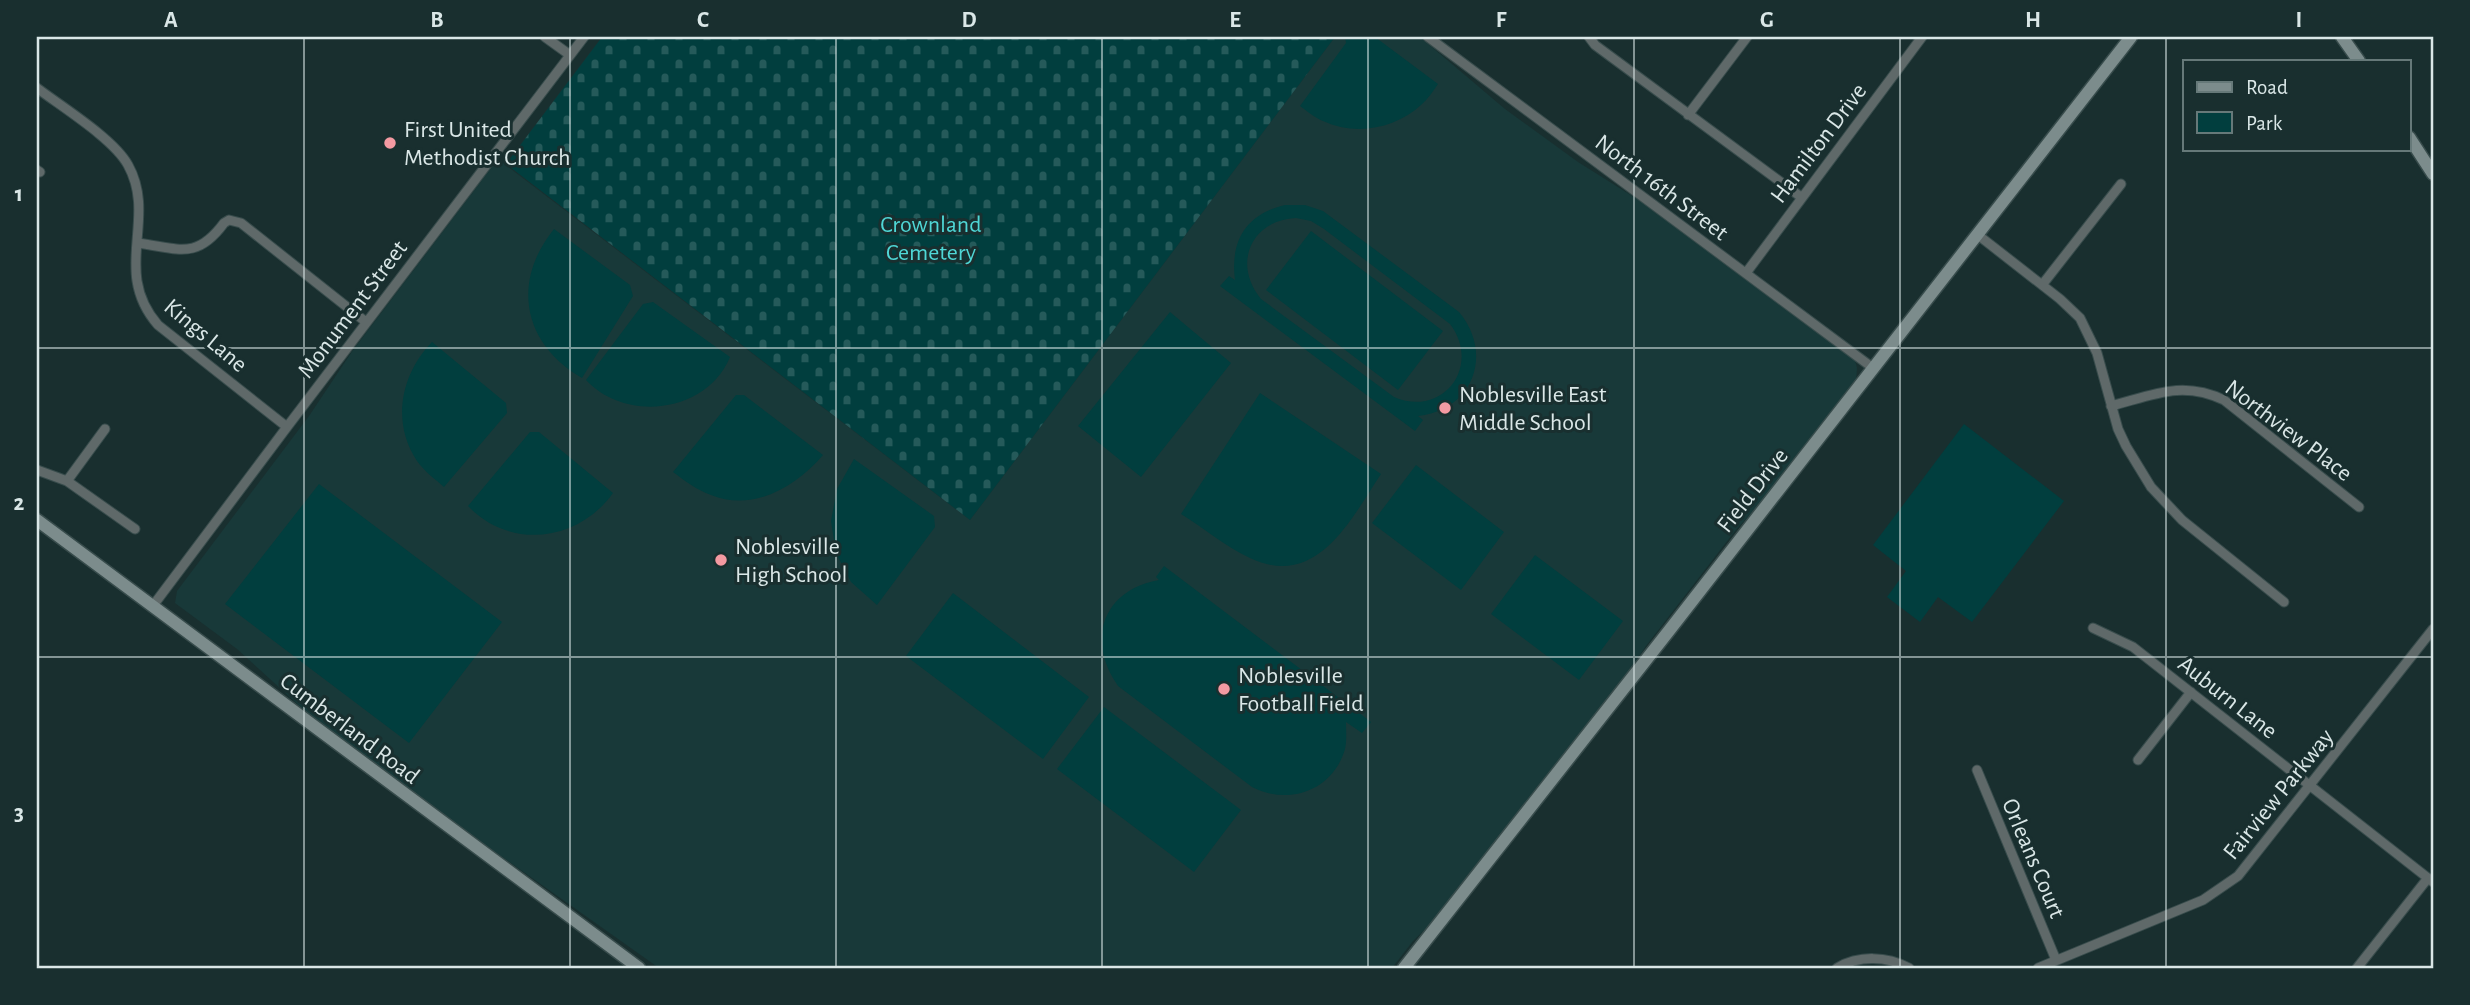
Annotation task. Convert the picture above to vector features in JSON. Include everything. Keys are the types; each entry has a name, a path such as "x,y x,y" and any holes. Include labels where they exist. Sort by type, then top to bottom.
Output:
{"street":[{"path":"545,37 570,55"},
{"name":"Monument Street","path":"152,607 584,37"},
{"name":"North 16th Street","path":"1428,37 1872,368"},
{"path":"1589,37 1595,45 1801,197"},
{"path":"1688,115 1747,37"},
{"name":"Hamilton Drive","path":"1746,274 1922,37"},
{"name":"Field Drive","path":"1404,968 2131,37"},
{"path":"2343,37 2358,60"},
{"name":"Kings Lane","path":"37,88 111,145 127,163 133,176 139,204 136,243 138,293 150,316 287,426"},
{"path":"2410,139 2433,174"},
{"path":"2042,285 2122,184"},
{"path":"136,243 196,248 213,238 224,223 234,220 366,322"},
{"path":"1978,235 2071,309 2086,329 2097,353 2111,405 2126,446 2137,466 2169,508 2284,602"},
{"name":"Northview Place","path":"2111,405 2173,390 2207,392 2224,400 2358,507"},
{"path":"67,481 105,429"},
{"path":"37,470 67,481 135,528"},
{"name":"Cumberland Road","path":"37,520 639,968"},
{"name":"Auburn Lane","path":"2093,628 2133,647 2431,880"},
{"name":"Fairview Parkway","path":"2038,968 2203,900 2224,888 2247,867 2433,629"},
{"path":"2138,760 2191,692"},
{"name":"Orleans Court","path":"1977,770 2056,960"},
{"path":"2357,968 2431,880"},
{"path":"1837,968 1855,961 1880,959 1891,960 1909,968"}],"shaded area":[{"name":"Noblesville High School","path":"1335,37 1420,37 1505,109 1578,162 1645,204 1855,360 1857,368 1856,381 1774,488 1735,531 1646,646 1617,689 1491,851 1462,884 1458,893 1392,968 659,968 314,719 237,649 175,603 177,591 309,416 353,350 498,159 970,520"}],"green space":[{"name":"Crownland Cemetery","path":"602,37 1335,37 970,520 506,164"},
{"path":"1345,37 1375,37 1438,84 1421,105 1387,125 1361,129 1335,126 1320,120 1300,106 1346,43"},
{"path":"1285,205 1305,205 1323,211 1459,312 1470,328 1476,362 1472,378 1464,392 1453,403 1437,412 1418,416 1423,420 1415,431 1220,286 1229,276 1235,280 1235,253 1244,231 1251,222 1271,209","holes":["1296,218 1311,221 1450,324 1459,340 1462,356 1459,371 1442,394 1428,400 1412,402 1394,397 1261,299 1252,286 1247,259 1258,235 1280,221"]},
{"path":"554,229 630,285 633,296 582,378 562,364 547,348 536,330 530,311 528,290 532,270 540,249"},
{"path":"1311,231 1443,331 1398,390 1266,290"},
{"path":"653,302 730,357 719,376 703,390 685,400 664,406 643,406 622,402 603,394 586,380 643,304"},
{"path":"1170,312 1231,363 1141,477 1078,426"},
{"path":"432,342 506,403 507,413 444,487 417,461 409,446 402,415 407,383 421,355"},
{"path":"1260,393 1381,474 1344,529 1329,545 1313,557 1295,565 1274,565 1250,558 1181,514"},
{"path":"736,395 744,395 823,455 787,486 758,498 742,500 706,493 673,472"},
{"path":"1964,424 2064,501 1972,622 1938,597 1920,622 1887,597 1906,571 1873,545"},
{"path":"530,432 539,432 613,493 581,522 563,530 523,534 503,529 485,520 468,506"},
{"path":"854,459 934,516 935,527 877,605 851,582 836,553 831,521 837,489"},
{"path":"1416,465 1504,532 1461,590 1372,523"},
{"path":"319,484 502,622 409,743 225,604"},
{"path":"1535,555 1623,621 1579,680 1491,614"},
{"path":"1164,566 1371,722 1362,733 1346,722 1345,749 1339,763 1320,784 1308,791 1280,795 1252,787 1118,686 1108,669 1103,652 1105,620 1124,594 1159,580 1156,577"},
{"path":"953,593 1089,697 1043,759 906,656"},
{"path":"1104,707 1241,810 1194,872 1057,769"}],"place":[{"name":"First United Methodist Church","path":"390,143"},
{"name":"Noblesville East Middle School","path":"1445,408"},
{"name":"Noblesville High School","path":"721,560"},
{"name":"Noblesville Football Field","path":"1224,689"}]}
